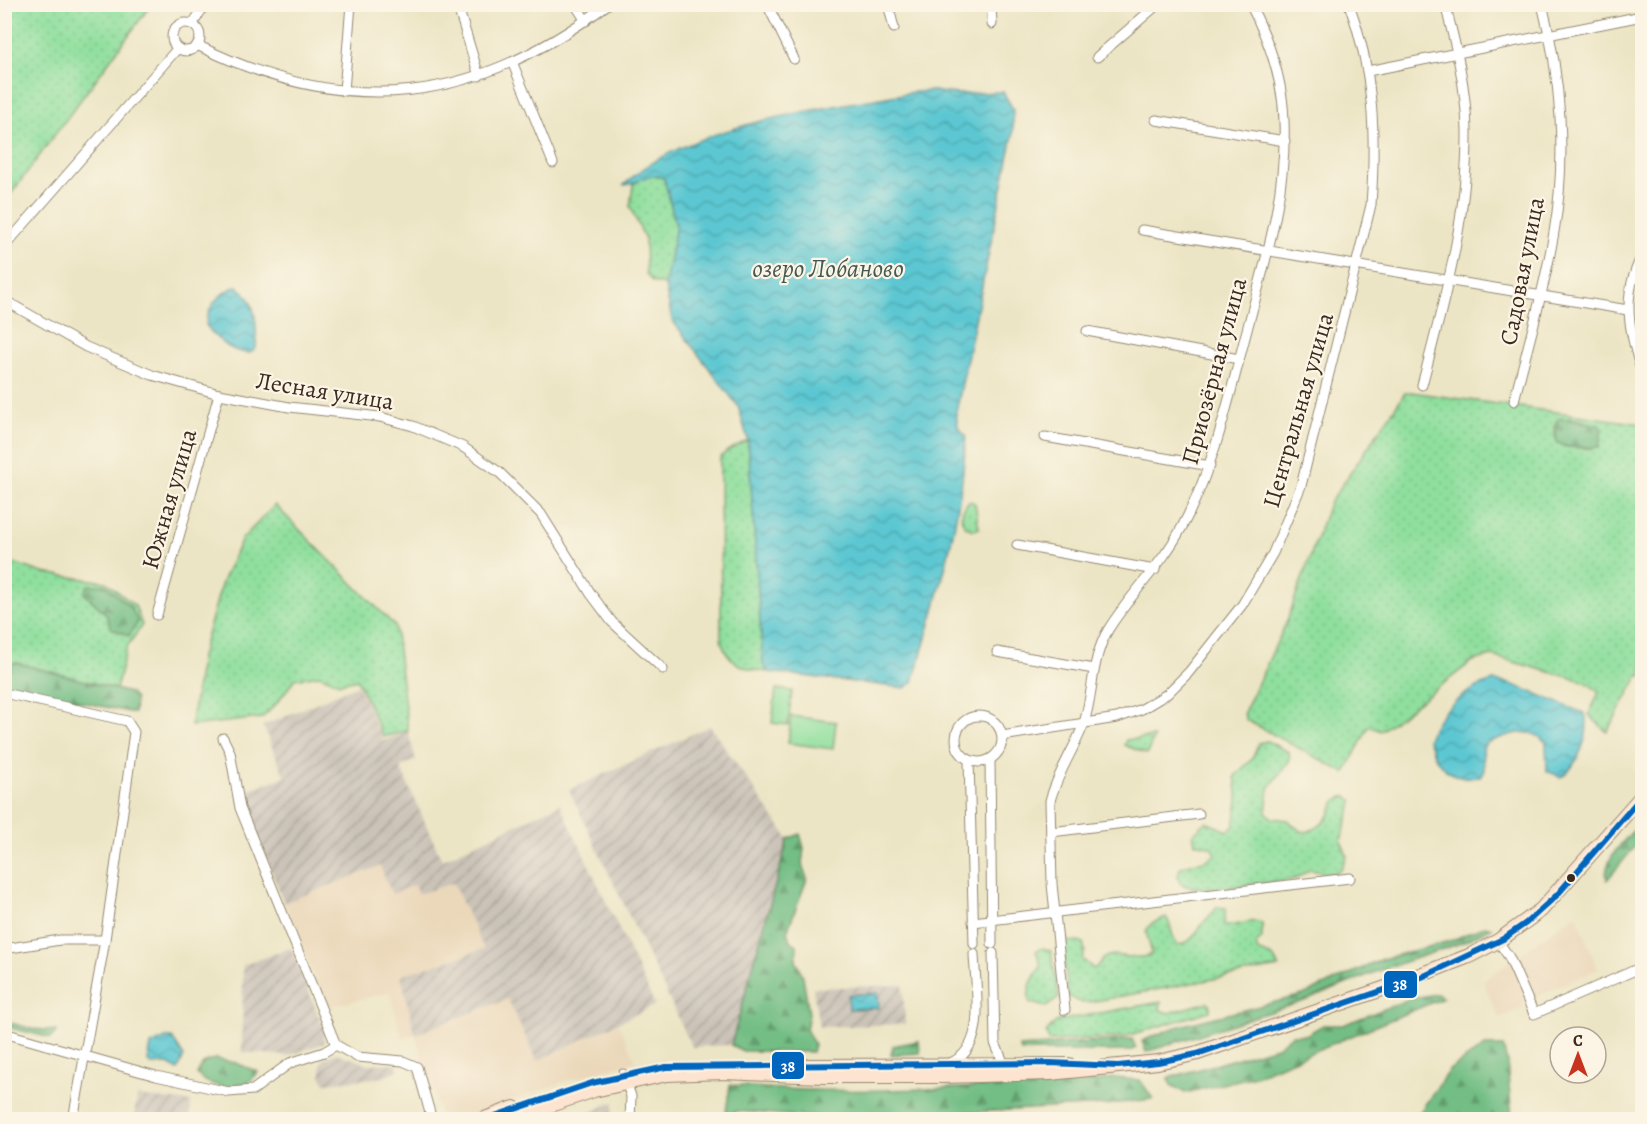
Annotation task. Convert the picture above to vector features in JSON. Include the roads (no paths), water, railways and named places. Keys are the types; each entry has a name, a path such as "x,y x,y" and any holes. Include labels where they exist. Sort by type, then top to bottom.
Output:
{"main road":[{"path":"506,1119 625,1078 693,1072 823,1076 1006,1070 1050,1063 1107,1067 1178,1059 1416,977 1469,956 1498,941 1541,910 1642,796"},
{"path":"482,1119 666,1067 942,1066 1006,1070"}],"street":[{"path":"193,24 205,4"},
{"path":"344,91 351,4"},
{"path":"457,4 479,76"},
{"path":"575,4 586,21"},
{"path":"198,45 269,76 344,91 374,93 422,90 479,76 513,64 567,35 608,4"},
{"path":"767,4 794,59"},
{"path":"888,4 894,28"},
{"path":"991,4 992,24"},
{"path":"1097,57 1158,4"},
{"name":"Приозёрная улица","path":"1065,1010 1054,914 1050,801 1053,787 1083,724 1094,669 1107,632 1155,570 1182,528 1210,466 1268,251 1280,194 1285,141 1280,84 1267,44 1250,4"},
{"name":"Центральная улица","path":"1002,736 1083,724 1125,715 1167,694 1212,645 1262,573 1273,553 1301,486 1371,205 1375,120 1368,71 1349,4"},
{"path":"1422,385 1449,280 1462,217 1465,181 1467,129 1458,53 1445,4"},
{"name":"Садовая улица","path":"1514,401 1555,231 1559,177 1559,126 1550,34 1542,4"},
{"path":"1368,71 1642,18 1639,4"},
{"path":"181,23 193,24 200,34 198,45 188,51 177,49 171,39 175,28 181,23"},
{"path":"4,247 177,49"},
{"path":"513,64 553,163"},
{"path":"1156,120 1285,141"},
{"path":"1142,230 1628,310"},
{"path":"1642,256 1630,292 1628,310 1642,374"},
{"name":"Лесная улица","path":"4,300 86,347 152,375 219,394 289,406 380,417 413,426 463,447 500,473 541,514 591,594 612,622 663,669"},
{"path":"1087,331 1239,359"},
{"name":"Южная улица","path":"157,615 219,394"},
{"path":"1045,437 1210,466"},
{"path":"1017,545 1155,570"},
{"path":"997,652 1094,669"},
{"path":"4,693 128,721 133,727 105,940 73,1119"},
{"path":"979,716 990,719 998,726 1002,736 998,752 990,760 980,763 969,760 958,751 956,742 960,726 968,719 979,716"},
{"path":"223,738 230,752 240,808 336,1044 357,1057 403,1061 417,1067 432,1119"},
{"path":"942,1066 964,1055 974,1034 969,760"},
{"path":"990,760 995,1043 1006,1070"},
{"path":"1051,832 1199,814"},
{"path":"973,921 1054,914 1350,878"},
{"path":"4,949 60,940 105,940"},
{"path":"1498,941 1509,957 1534,1014 1642,967"},
{"path":"4,1033 156,1076 242,1092 253,1090 290,1063 324,1052 336,1044"},
{"path":"625,1078 631,1096 630,1119"}],"water":[{"name":"озеро Лобаново","path":"934,91 961,94 1003,92 1013,109 1013,135 956,413 958,427 966,436 964,467 954,529 931,621 913,682 905,688 768,672 763,664 748,440 738,406 672,320 665,285 676,226 664,178 651,176 624,185 650,164 683,147 720,133 800,113 913,92"},
{"path":"237,286 249,298 254,314 256,348 250,353 237,351 225,345 206,325 215,301"},
{"path":"1494,681 1511,684 1584,713 1585,739 1578,758 1567,773 1561,777 1547,771 1546,742 1532,734 1525,733 1509,735 1486,743 1483,748 1484,771 1480,777 1452,774 1440,764 1428,739 1432,729 1445,711 1463,695"},
{"path":"878,993 879,1008 849,1009 848,995"},
{"path":"166,1038 172,1038 184,1056 178,1070 168,1064 151,1065 148,1061 151,1045"}]}
